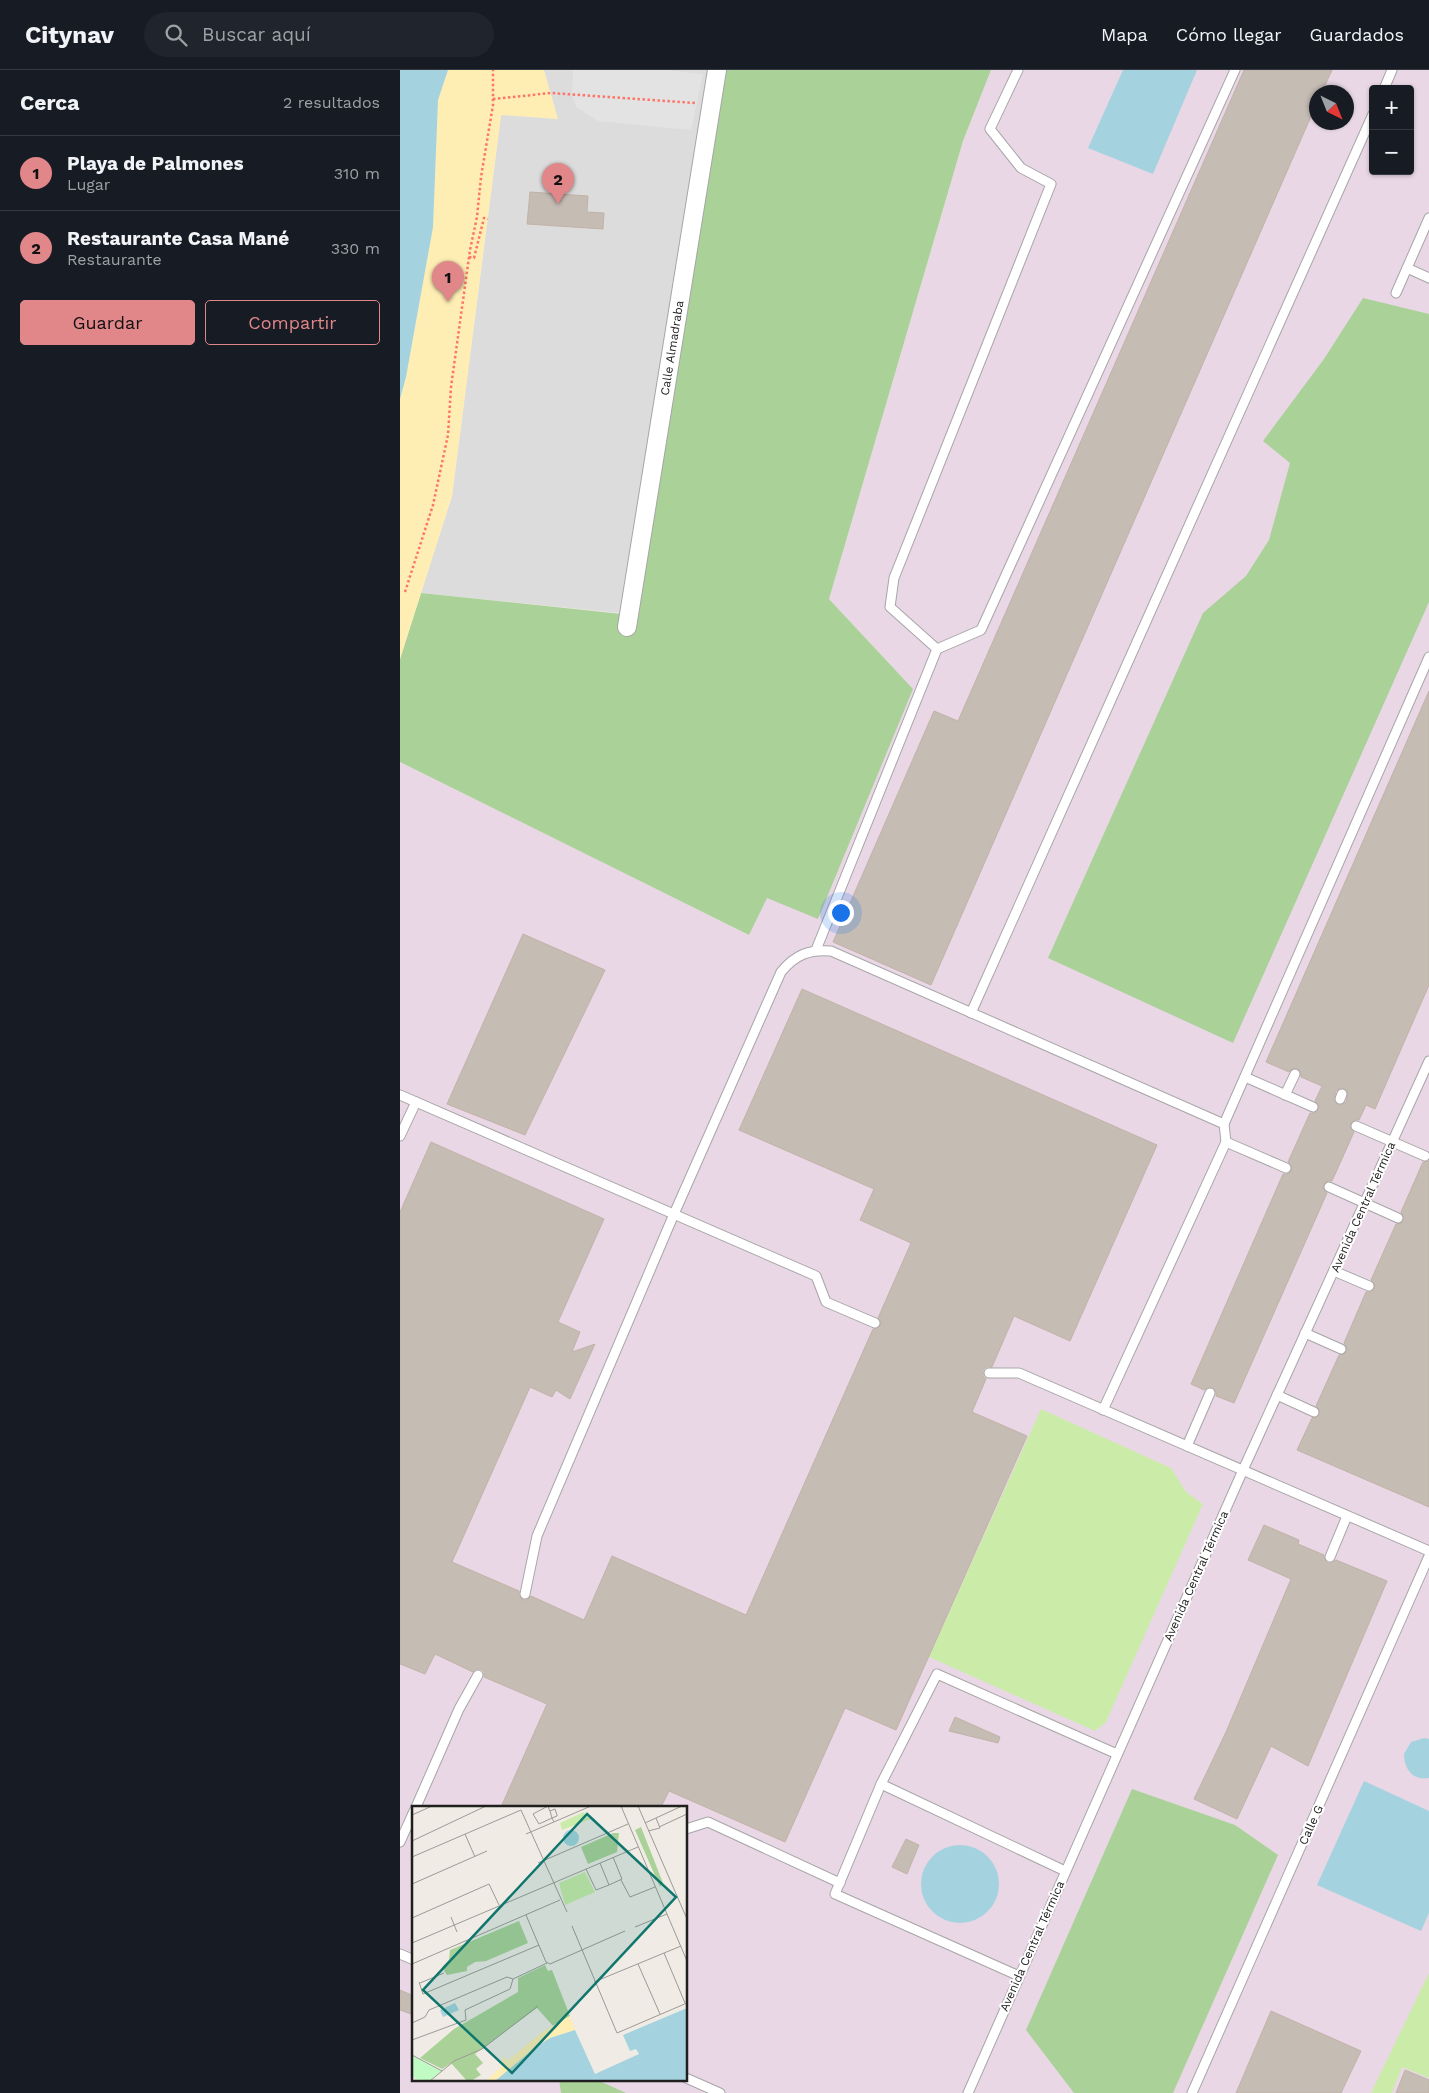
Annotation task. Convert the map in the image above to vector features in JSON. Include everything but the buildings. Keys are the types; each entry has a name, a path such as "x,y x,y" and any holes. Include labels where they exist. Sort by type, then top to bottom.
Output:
{"street":[{"name":"Calle Almadraba","path":"627,627 717,70"}],"lane":[{"path":"937,650 890,607 894,578 1051,184 1021,168 990,129 1018,70"},
{"path":"816,950 937,650 981,630 1235,70"},
{"path":"1386,85 1392,70"},
{"path":"971,1013 1369,123"},
{"path":"1396,293 1429,218"},
{"path":"1407,268 1429,278"},
{"path":"1103,1410 1226,1142 1224,1124 1429,657"},
{"path":"525,1594 537,1536 674,1214 782,972 791,961 803,953 816,950 830,951 1224,1124"},
{"name":"Avenida Central Térmica","path":"968,2093 1243,1470 1429,1061"},
{"path":"1285,1095 1295,1074"},
{"path":"1244,1077 1313,1107"},
{"path":"400,1095 816,1276 826,1302 876,1323"},
{"path":"400,1136 416,1102"},
{"path":"1356,1126 1425,1156"},
{"path":"1226,1142 1286,1168"},
{"path":"1329,1187 1398,1218"},
{"path":"1334,1271 1369,1286"},
{"path":"1305,1333 1341,1349"},
{"path":"989,1373 1020,1374 1429,1551"},
{"path":"1187,1446 1210,1393"},
{"path":"1277,1395 1314,1412"},
{"path":"1330,1557 1347,1516"},
{"name":"Calle G","path":"1192,2093 1429,1556"},
{"path":"416,1806 459,1709 478,1674"},
{"path":"1019,1976 835,1894 880,1784 937,1674 1117,1754"},
{"path":"880,1784 1065,1872"},
{"path":"400,1842 412,1815"},
{"path":"688,1828 708,1822 840,1883"},
{"path":"400,1954 412,1959"},
{"path":"688,2079 720,2093"}],"path":[{"path":"405,592 433,505 448,435 451,387 493,99 493,70"},
{"path":"493,99 550,93 712,104"},
{"path":"469,257 474,258 484,218 488,219"}],"shaded area":[{"path":"544,70 800,70 637,621 619,613 421,593 452,496 501,115"},
{"path":"573,70 666,70 703,74 691,130 598,121 576,107 572,95"},
{"path":"991,70 1429,70 1429,2093 400,2093 400,762 749,935 766,898 913,689 829,599 963,141"}],"green space":[{"path":"719,70 991,70 963,141 829,599 913,689 818,919 767,898 749,935 400,762 400,659 421,593 622,614"},
{"path":"1363,298 1429,314 1429,602 1233,1043 1048,958 1203,613 1246,576 1269,540 1290,463 1263,441 1324,359"},
{"path":"1041,1409 1171,1468 1186,1492 1203,1504 1106,1722 1095,1731 929,1657"},
{"path":"1132,1789 1235,1825 1278,1855 1173,2093 1074,2093 1026,2030"},
{"path":"1429,1973 1429,2078 1402,2067 1392,2093 1371,2093"},
{"path":"559,2080 597,2080 626,2093 561,2093"}],"sand":[{"path":"448,70 544,70 558,119 501,115 452,496 400,659 400,399 406,377 433,227 438,100"}],"water":[{"path":"400,70 448,70 438,100 433,227 406,377 400,399"},
{"path":"1123,70 1197,70 1153,174 1088,148"},
{"path":"1424,1738 1429,1739 1429,1778 1418,1778 1410,1773 1404,1759 1404,1754 1411,1742"},
{"path":"1364,1781 1429,1811 1429,1913 1421,1931 1317,1885"},
{"path":"960,1845 975,1848 992,1862 996,1869 999,1884 996,1899 982,1916 975,1920 960,1923 945,1920 928,1906 924,1899 921,1884 924,1869 938,1852 945,1848"}],"place":[{"name":"Restaurante Casa Mané","path":"558,204"},
{"name":"Playa de Palmones","path":"448,302"}]}
